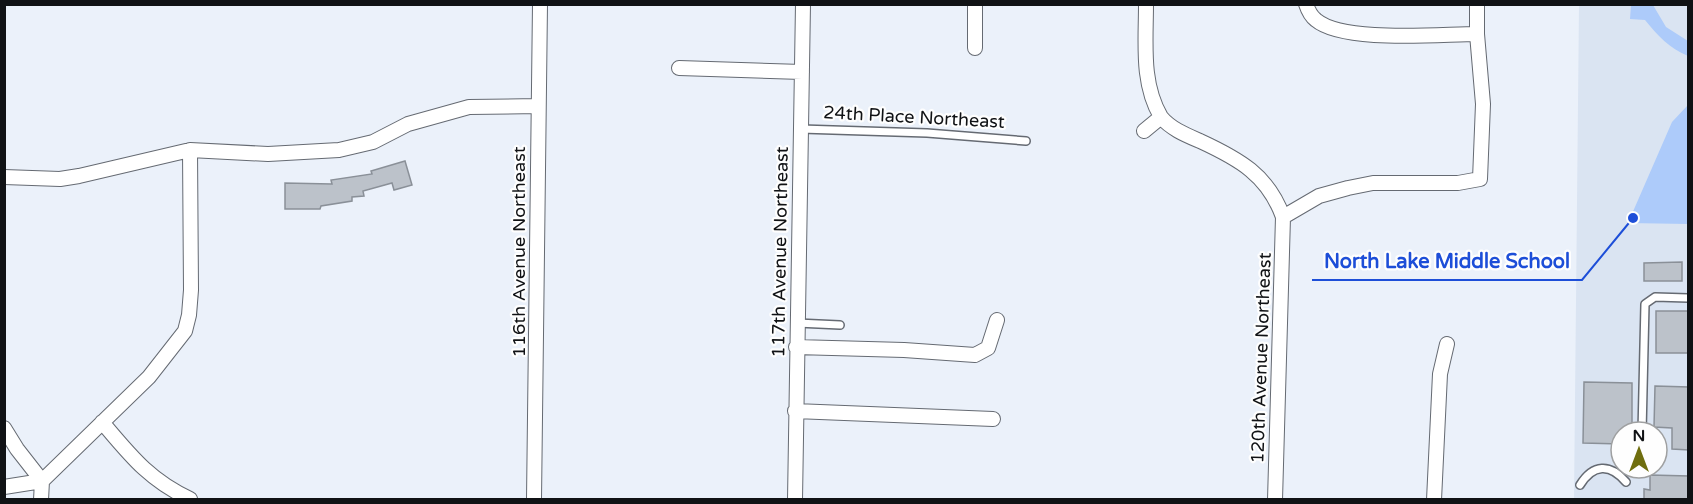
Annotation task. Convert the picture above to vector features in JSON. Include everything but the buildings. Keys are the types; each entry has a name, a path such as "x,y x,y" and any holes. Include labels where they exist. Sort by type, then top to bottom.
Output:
{"street":[{"name":"116th Avenue Northeast","path":"534,500 540,4"},
{"name":"117th Avenue Northeast","path":"795,500 796,323 803,4"},
{"path":"975,4 975,48"},
{"path":"1146,4 1145,65 1150,91 1161,117 1179,131 1230,155 1259,177 1276,198 1283,217 1319,196 1373,183 1458,183 1480,180 1483,104 1477,4"},
{"path":"1306,4 1315,20 1330,28 1353,34 1477,34"},
{"path":"679,68 802,72"},
{"path":"4,177 60,179 190,150 268,154 339,150 373,142 408,124 469,107 538,106"},
{"path":"1144,131 1161,117"},
{"path":"4,487 42,481 149,377 185,331 191,290 190,150"},
{"name":"120th Avenue Northeast","path":"1275,500 1283,217"},
{"path":"796,347 904,350 975,355 988,348 997,320"},
{"path":"1434,500 1440,374 1447,344"},
{"path":"795,411 993,419"},
{"path":"102,422 139,465 168,489 190,499"},
{"path":"4,428 42,481 40,500"}],"lane":[{"name":"24th Place Northeast","path":"801,129 927,133 1026,141"},
{"path":"1642,420 1645,304 1655,297 1689,298"},
{"path":"796,323 840,325"},
{"path":"1580,485 1593,470 1609,469"}],"shaded area":[{"path":"1579,5 1688,5 1688,499 1574,499"},
{"path":"1631,5 1653,5 1666,27 1688,41 1688,56 1664,41 1645,20 1630,19"},
{"path":"1688,105 1688,224 1628,223 1672,122"}],"place":[{"name":"North Lake Middle School","path":"1633,218"}]}
